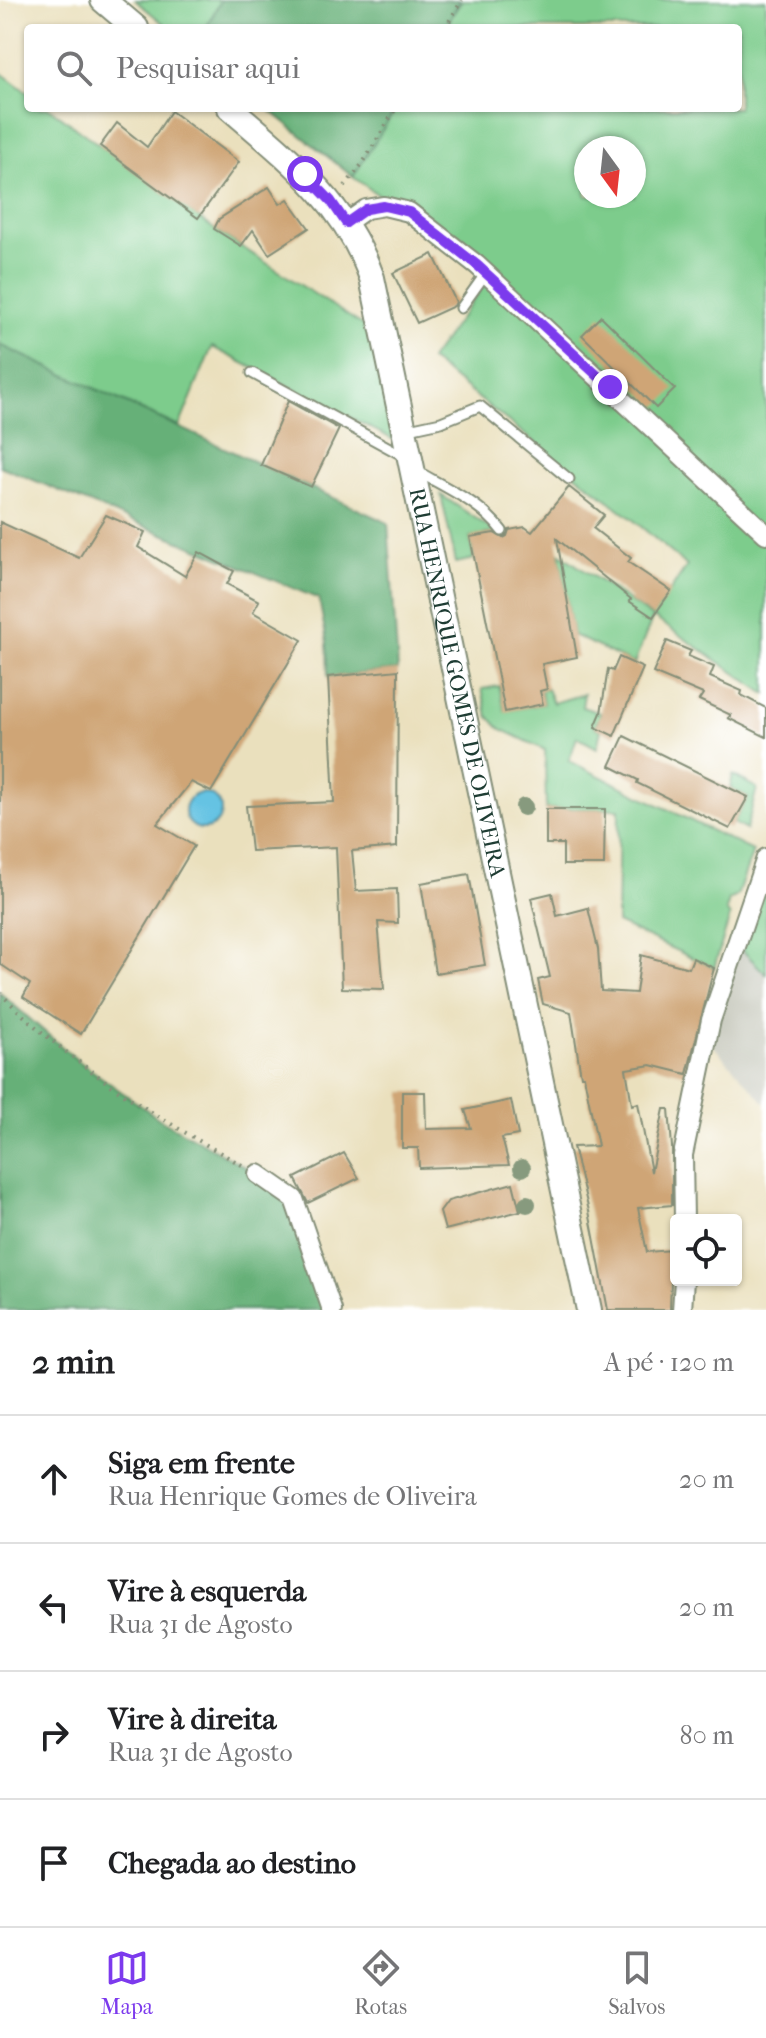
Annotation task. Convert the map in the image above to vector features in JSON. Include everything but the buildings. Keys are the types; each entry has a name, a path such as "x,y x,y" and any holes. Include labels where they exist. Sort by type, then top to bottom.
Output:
{"street":[{"path":"103,0 131,24"},
{"name":"RUA HENRIQUE GOMES DE OLIVEIRA","path":"235,112 331,201 356,239 372,278 589,1310"},
{"path":"346,223 366,209 384,206 409,212 486,273 766,534"},
{"path":"684,1214 683,1155 711,1020 766,858"},
{"path":"258,1174 294,1199 332,1310"},
{"path":"682,1310 684,1286"}],"lane":[{"path":"461,308 486,273"},
{"path":"252,373 411,464 491,516 502,531"},
{"path":"404,430 441,422 480,406 569,479"}],"path":[{"path":"447,24 462,0"},
{"path":"331,201 363,163 394,112"},
{"path":"0,993 76,1059 160,1120 258,1174"}],"shaded area":[{"path":"737,945 766,974 766,1104 707,1039"}],"green space":[{"path":"135,0 221,0 208,24 164,24"},
{"path":"221,0 460,0 447,24 208,24"},
{"path":"462,0 766,0 766,694 653,617 634,664 573,635 559,553 652,617 687,566 631,518 430,360 485,283 477,265 353,177 394,112 742,112 742,24 447,24"},
{"path":"0,72 24,90 24,112 54,112 214,229 373,332 394,440 212,347 179,427 0,346"},
{"path":"272,112 394,112 353,177"},
{"path":"0,345 388,523 398,670 328,677 327,642 319,599 0,466"},
{"path":"441,495 496,532 470,537 474,559 456,563"},
{"path":"499,686 505,711 543,704 541,691 547,689 553,703 584,694 582,707 601,713 595,727 601,730 597,748 577,737 569,761 753,851 737,896 729,900 726,910 730,916 714,968 617,923 619,809 546,809 545,750 501,729 488,716 482,689"},
{"path":"733,775 757,788 746,830 733,823 748,797 730,788"},
{"path":"766,855 766,974 737,945"},
{"path":"0,993 76,1059 158,1118 258,1174 294,1199 332,1310 0,1310"}],"water":[{"path":"203,793 216,798 221,811 216,824 203,829 190,824 185,811 190,798"}],"route":[{"path":"305,174 331,201 346,223 366,209 384,206 409,212 477,265 610,387"}]}
